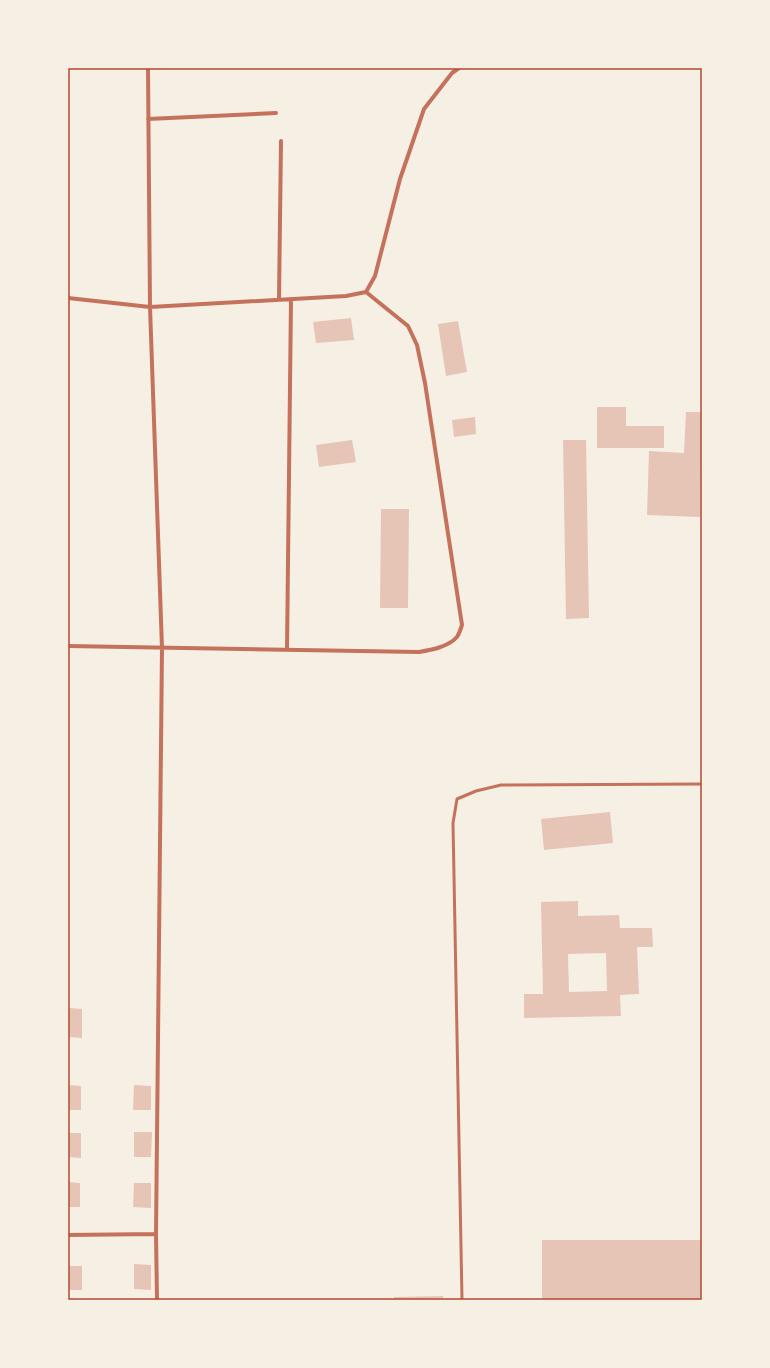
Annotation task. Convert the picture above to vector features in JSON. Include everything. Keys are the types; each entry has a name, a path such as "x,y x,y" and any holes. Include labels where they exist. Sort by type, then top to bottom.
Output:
{"street":[{"path":"148,68 150,307 162,648 156,1234 157,1300"},
{"path":"68,298 150,307 346,296 366,292 375,276 400,179 424,109 452,73 459,68"},
{"path":"148,119 276,113"},
{"path":"279,300 281,141"},
{"path":"68,646 419,652 435,649 449,643 457,636 462,625 425,383 417,345 408,326 366,292"},
{"path":"287,650 291,299"},
{"path":"68,1235 156,1234"}],"lane":[{"path":"462,1300 453,823 457,799 476,790 501,785 702,784"}],"building":[{"path":"351,318 354,340 316,343 313,322"},
{"path":"458,321 467,372 446,376 438,324"},
{"path":"597,407 626,407 626,426 664,426 664,448 597,448"},
{"path":"686,412 702,412 700,517 647,515 649,451 684,453"},
{"path":"475,417 476,434 454,437 452,420"},
{"path":"352,440 356,462 319,467 316,445"},
{"path":"563,440 586,440 589,618 566,619"},
{"path":"381,509 409,509 408,608 380,608"},
{"path":"610,812 613,843 544,850 541,819"},
{"path":"578,901 578,916 619,915 620,928 652,928 653,947 637,947 639,994 620,995 621,1016 524,1018 524,994 543,994 541,902","holes":["606,953 607,991 569,992 568,954"]},
{"path":"68,1008 82,1009 82,1038 68,1037"},
{"path":"68,1085 81,1086 81,1110 68,1110"},
{"path":"134,1085 151,1086 151,1110 133,1110"},
{"path":"134,1132 152,1132 151,1157 134,1157"},
{"path":"68,1133 81,1133 81,1158 68,1157"},
{"path":"68,1182 80,1183 80,1207 68,1207"},
{"path":"134,1183 151,1183 151,1208 133,1207"},
{"path":"542,1240 702,1240 702,1300 542,1300"},
{"path":"134,1264 151,1265 151,1290 134,1289"},
{"path":"68,1266 82,1266 82,1290 68,1290"},
{"path":"443,1296 443,1300 394,1300 394,1297"}]}
